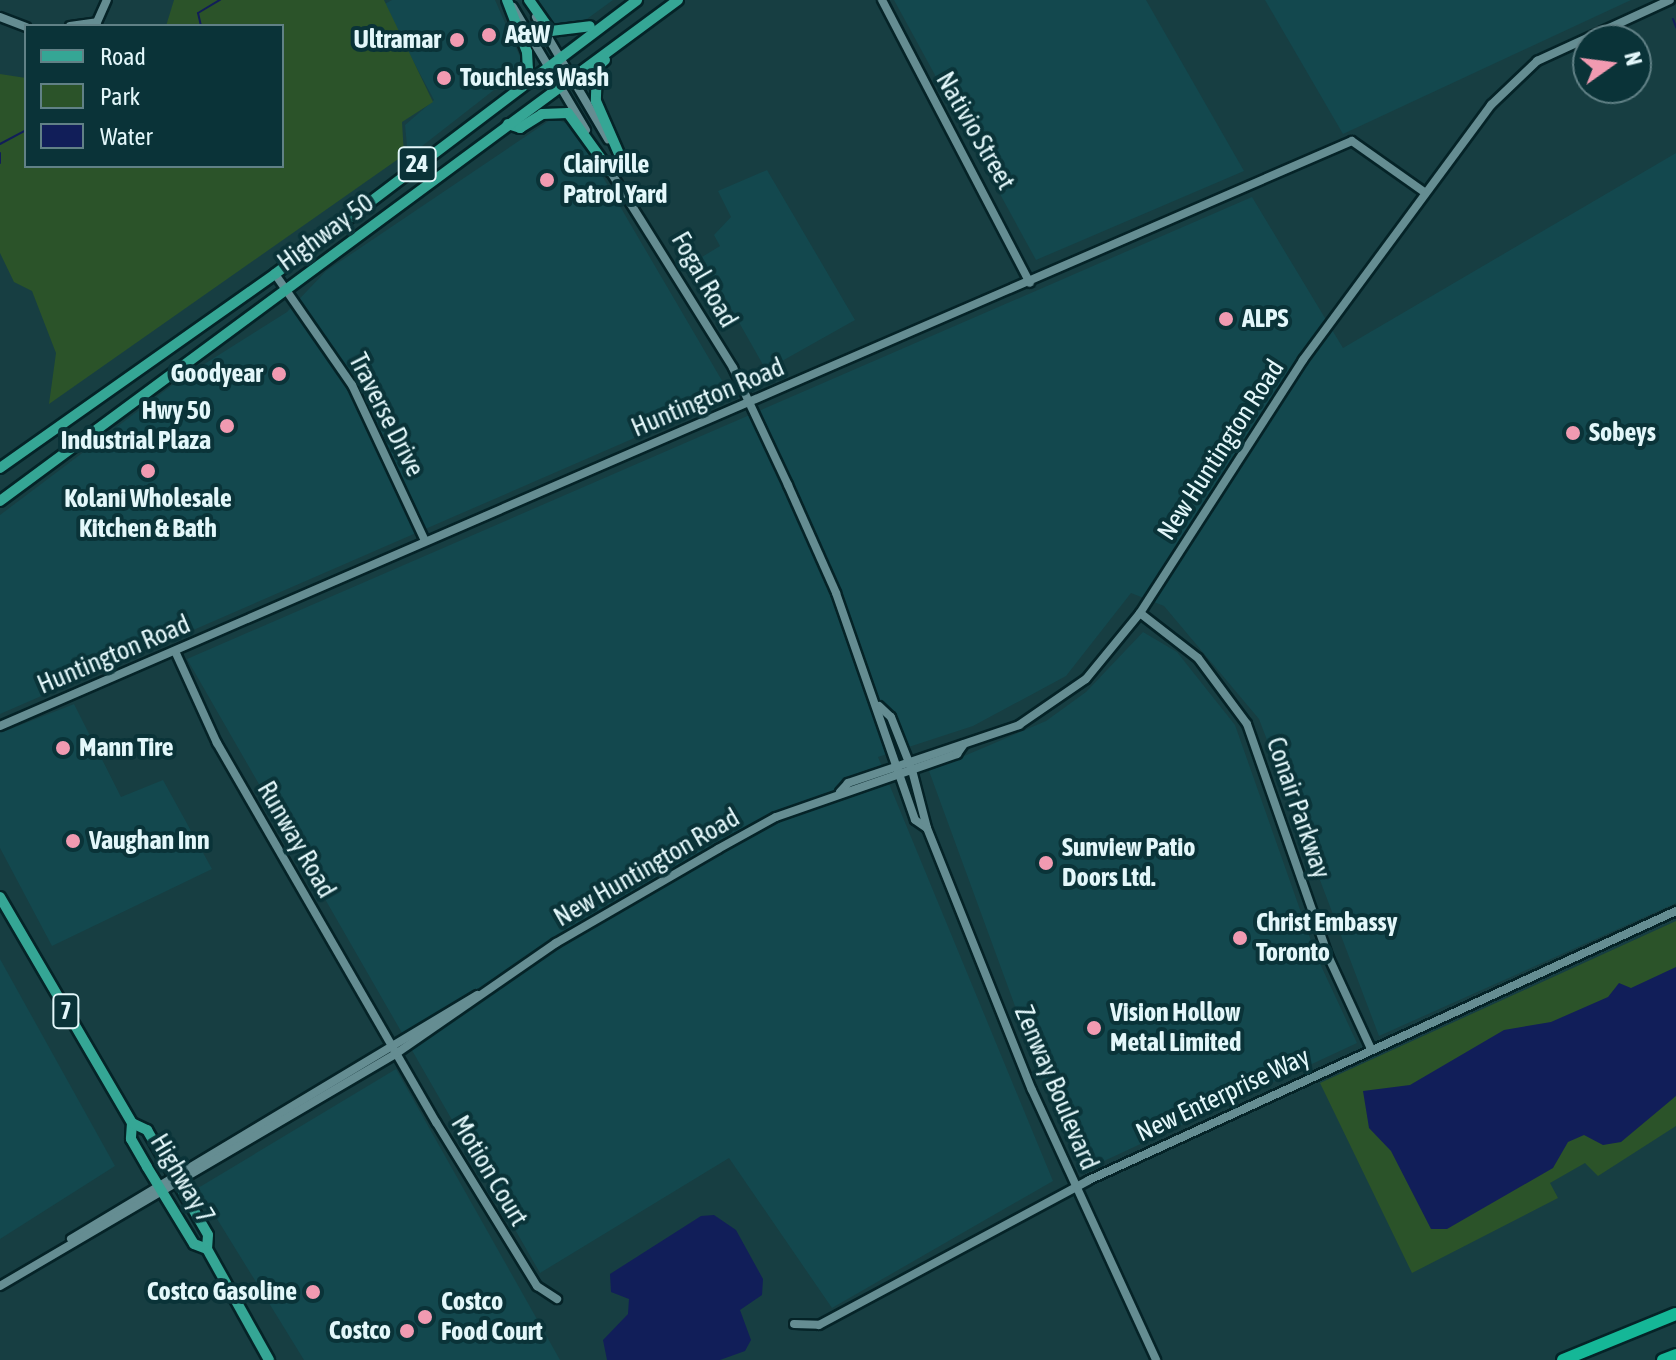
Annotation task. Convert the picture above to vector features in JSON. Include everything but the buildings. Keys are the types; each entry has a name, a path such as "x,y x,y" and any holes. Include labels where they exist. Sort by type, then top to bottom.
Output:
{"highway":[{"path":"1563,1360 1676,1314"},
{"path":"1663,1360 1676,1355"}],"main road":[{"path":"498,103 528,69 508,0"},
{"path":"527,0 551,31 572,34 635,0"},
{"name":"Highway 50","path":"0,468 275,274 635,0"},
{"name":"Highway 50","path":"0,501 678,0"},
{"path":"623,163 598,106 597,67 634,31"},
{"path":"508,124 520,128 542,114 568,113 610,171"},
{"name":"Highway 7","path":"0,897 132,1123 131,1139 194,1244 207,1249"},
{"name":"Highway 7","path":"132,1123 147,1130 208,1235 207,1249 269,1360"}],"street":[{"path":"84,24 97,22 107,0"},
{"name":"Fogal Road","path":"508,0 610,171 621,180 749,402"},
{"path":"527,0 623,163 621,180"},
{"name":"Nativio Street","path":"882,0 1030,283"},
{"name":"New Huntington Road","path":"0,1286 391,1044 718,849 895,765 964,744 1064,698 1140,613 1423,191 1506,87 1537,61 1670,0"},
{"path":"0,17 24,26"},
{"name":"Huntington Road","path":"0,726 1030,283 1352,141 1423,191"},
{"name":"Traverse Drive","path":"275,274 362,402 425,541"},
{"name":"Zenway Boulevard","path":"749,402 879,706 895,765 915,820 927,828"},
{"name":"Conair Parkway","path":"1140,613 1198,658 1247,724 1329,958 1371,1049"},
{"name":"Runway Road","path":"175,651 217,743 397,1053"},
{"name":"Zenway Boulevard","path":"879,706 891,717 912,770 927,828 1077,1186 1156,1360"},
{"name":"New Huntington Road","path":"840,792 957,754 964,744"},
{"name":"New Enterprise Way","path":"794,1324 819,1325 1077,1186 1676,911"},
{"name":"New Huntington Road","path":"175,1178 397,1053 481,993"},
{"name":"Motion Court","path":"397,1053 537,1286 557,1299"}],"shaded area":[{"path":"392,0 495,0 521,59 512,76 408,157 405,125 434,100 383,5"},
{"path":"538,0 613,0 580,24 556,26"},
{"path":"894,0 1146,0 1244,171 1036,260"},
{"path":"1265,0 1631,0 1579,24 1572,24 1572,27 1343,134"},
{"path":"553,118 573,126 731,396 0,714 0,515 179,380 287,312 326,271"},
{"path":"1676,153 1676,903 1379,1036 1259,719 1164,606 1131,593 1066,676 973,726 878,757 1053,1181 832,1308 729,1158 540,1273 187,659 1252,197 1343,348"},
{"path":"767,170 855,320 766,370 702,257 720,246 714,235 731,217 718,191"},
{"path":"1143,632 1177,652 1235,725 1316,955 1357,1043 1089,1168 1045,1088 929,771 1046,721 1086,692"},
{"path":"74,704 121,797 163,780 212,869 52,946 0,848 0,733"},
{"path":"0,959 115,1166 0,1239"},
{"path":"396,1069 560,1360 304,1360 198,1188"}],"green space":[{"path":"174,0 384,0 433,102 402,122 404,155 49,404 56,353 32,291 14,282 0,253 0,74 24,78 24,168 284,168 284,24 167,24"},
{"path":"1676,921 1676,1126 1598,1176 1585,1163 1550,1183 1558,1198 1412,1273 1320,1083"}],"water":[{"path":"1676,967 1676,1096 1621,1142 1603,1145 1584,1135 1568,1142 1553,1168 1447,1229 1431,1229 1391,1151 1369,1128 1363,1091 1410,1085 1504,1030 1551,1022 1608,997 1619,983 1631,988"},
{"path":"714,1215 736,1230 763,1279 762,1295 740,1310 751,1340 745,1351 720,1360 607,1360 603,1340 628,1314 629,1299 611,1292 610,1274 701,1216"}],"waterway":[{"path":"201,24 198,13 220,0"},
{"path":"1673,19 1676,27"},
{"path":"0,144 24,131"},
{"path":"0,153 0,163"}],"place":[{"name":"A&W","path":"489,35"},
{"name":"Ultramar","path":"457,40"},
{"name":"Touchless Wash","path":"444,78"},
{"name":"Clairville Patrol Yard","path":"547,180"},
{"name":"ALPS","path":"1226,319"},
{"name":"Goodyear","path":"279,374"},
{"name":"Hwy 50 Industrial Plaza","path":"227,426"},
{"name":"Sobeys","path":"1573,433"},
{"name":"Kolani Wholesale Kitchen & Bath","path":"148,471"},
{"name":"Mann Tire","path":"63,748"},
{"name":"Vaughan Inn","path":"73,841"},
{"name":"Sunview Patio Doors Ltd.","path":"1046,863"},
{"name":"Christ Embassy Toronto","path":"1240,938"},
{"name":"Vision Hollow Metal Limited","path":"1094,1028"},
{"name":"Costco Gasoline","path":"313,1292"},
{"name":"Costco Food Court","path":"425,1317"},
{"name":"Costco","path":"407,1331"}]}
